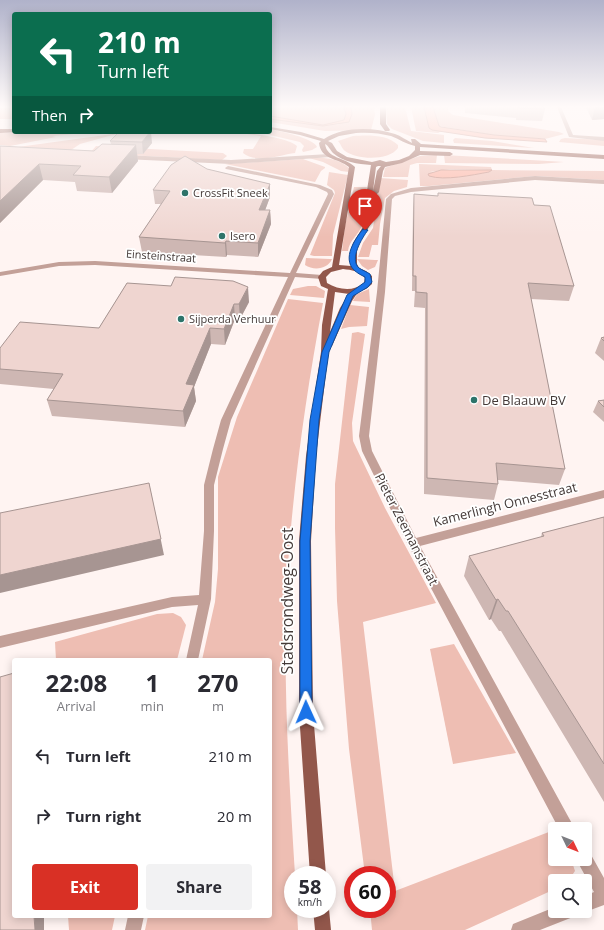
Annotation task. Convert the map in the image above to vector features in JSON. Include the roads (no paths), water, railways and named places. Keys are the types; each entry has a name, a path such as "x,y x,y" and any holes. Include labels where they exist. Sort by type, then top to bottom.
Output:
{"main road":[{"path":"326,150 329,156 349,164 352,167 341,225 335,268"},
{"path":"332,150 337,155 353,160 376,164 386,164 400,161 414,155 426,154 604,157"},
{"path":"373,195 370,190 373,166 379,162 399,157 407,153 409,150"},
{"path":"414,155 418,150"},
{"path":"503,150 580,156"},
{"path":"329,156 337,155"},
{"path":"356,290 345,291 332,289 324,284 322,277 326,272 335,268 356,269 354,264 354,250 356,243 369,222 373,195 376,192 380,171 386,164"},
{"name":"Stadsrondweg-Oost","path":"325,352 350,295 356,290 366,286 369,280 366,274 356,269"},
{"name":"Stadsrondweg-Oost","path":"317,866 306,712 305,541 314,427 325,352 326,325 332,289"},
{"path":"322,918 323,930"}],"street":[{"path":"272,160 303,150"},
{"path":"114,157 231,162 329,156"},
{"path":"192,658 205,599 209,531 209,485 226,420 282,296 331,194 327,189 228,168"},
{"name":"Pieter Zeemanstraat","path":"563,822 413,543 367,451 364,436 381,292 389,199 393,195 411,190 529,179 604,182"},
{"name":"Einsteinstraat","path":"0,274 59,264 95,263 322,277"},
{"name":"Kamerlingh Onnesstraat","path":"413,543 604,494"},
{"path":"0,642 172,602 205,599"},
{"path":"588,866 604,895 592,901"},
{"path":"133,930 136,918"},
{"path":"519,930 549,918"}],"place":[{"name":"CrossFit Sneek","path":"185,193"},
{"name":"Isero","path":"222,236"},
{"name":"Sijperda Verhuur","path":"181,319"},
{"name":"De Blaauw BV","path":"474,400"}]}
